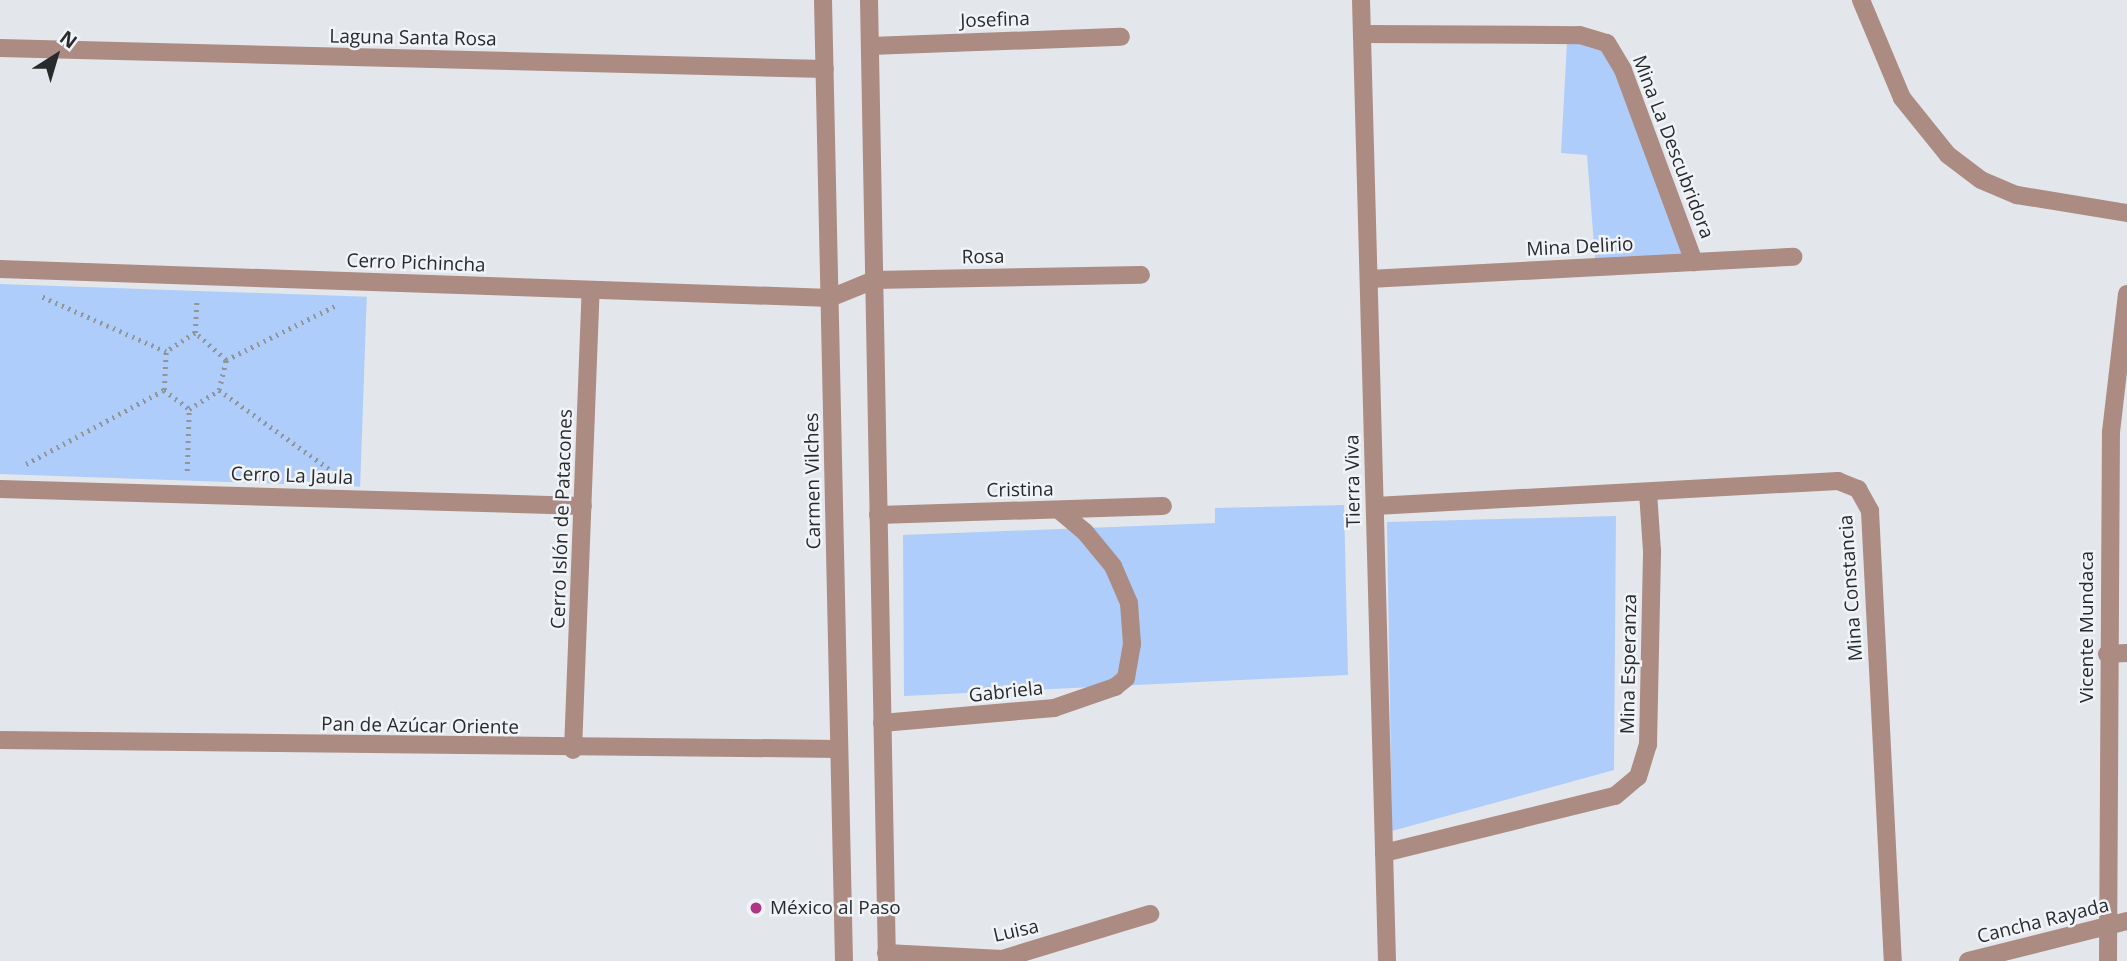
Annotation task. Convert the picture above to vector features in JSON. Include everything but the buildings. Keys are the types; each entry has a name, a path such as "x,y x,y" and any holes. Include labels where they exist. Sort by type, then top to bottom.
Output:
{"street":[{"name":"Carmen Vilches","path":"823,0 844,961"},
{"path":"869,0 886,957"},
{"name":"Tierra Viva","path":"1361,0 1387,961"},
{"path":"1861,0 1902,98 1948,155 1981,180 2017,195 2127,213"},
{"name":"Mina La Descubridora","path":"1362,34 1580,35 1606,43 1623,70 1695,262"},
{"name":"Josefina","path":"870,46 1121,37"},
{"name":"Laguna Santa Rosa","path":"0,48 825,69"},
{"name":"Mina Delirio","path":"1369,279 1793,257"},
{"name":"Cerro Pichincha","path":"0,269 830,298"},
{"name":"Rosa","path":"830,298 874,280 1141,275"},
{"name":"Cerro Islón de Patacones","path":"573,750 592,290"},
{"name":"Vicente Mundaca","path":"2108,961 2119,924 2107,654 2127,294"},
{"name":"Mina Constancia","path":"1375,506 1648,494 1838,481 1858,489 1870,511 1893,961"},
{"name":"Cerro La Jaula","path":"0,489 583,506"},
{"name":"Mina Esperanza","path":"1384,853 1615,796 1638,777 1648,745 1652,551 1648,494"},
{"name":"Cristina","path":"878,515 1163,506"},
{"name":"Gabriela","path":"882,723 1054,708 1115,687 1126,678 1132,643 1129,603 1113,566 1085,532 1059,510"},
{"path":"2107,654 2127,653"},
{"name":"Pan de Azúcar Oriente","path":"0,740 573,750 839,750"},
{"name":"Luisa","path":"886,957 1002,959 1150,914"},
{"name":"Cancha Rayada","path":"1968,961 2119,924"}],"path":[{"path":"195,333 199,276"},
{"path":"226,360 382,283"},
{"path":"38,295 166,352"},
{"path":"166,352 195,333"},
{"path":"195,333 226,360"},
{"path":"164,390 166,352"},
{"path":"189,409 219,390 226,360"},
{"path":"164,390 189,409"},
{"path":"23,465 164,390"},
{"path":"219,390 374,500"},
{"path":"186,494 189,409"}],"shaded area":[{"path":"1583,41 1602,50 1616,75 1686,263 1595,258 1587,155 1561,153 1567,42"},
{"path":"0,284 367,297 360,487 0,474"},
{"path":"1344,505 1348,675 904,696 903,535 1215,523 1215,508"},
{"path":"1616,516 1614,770 1392,831 1387,522"}],"place":[{"name":"México al Paso","path":"756,908"}]}
